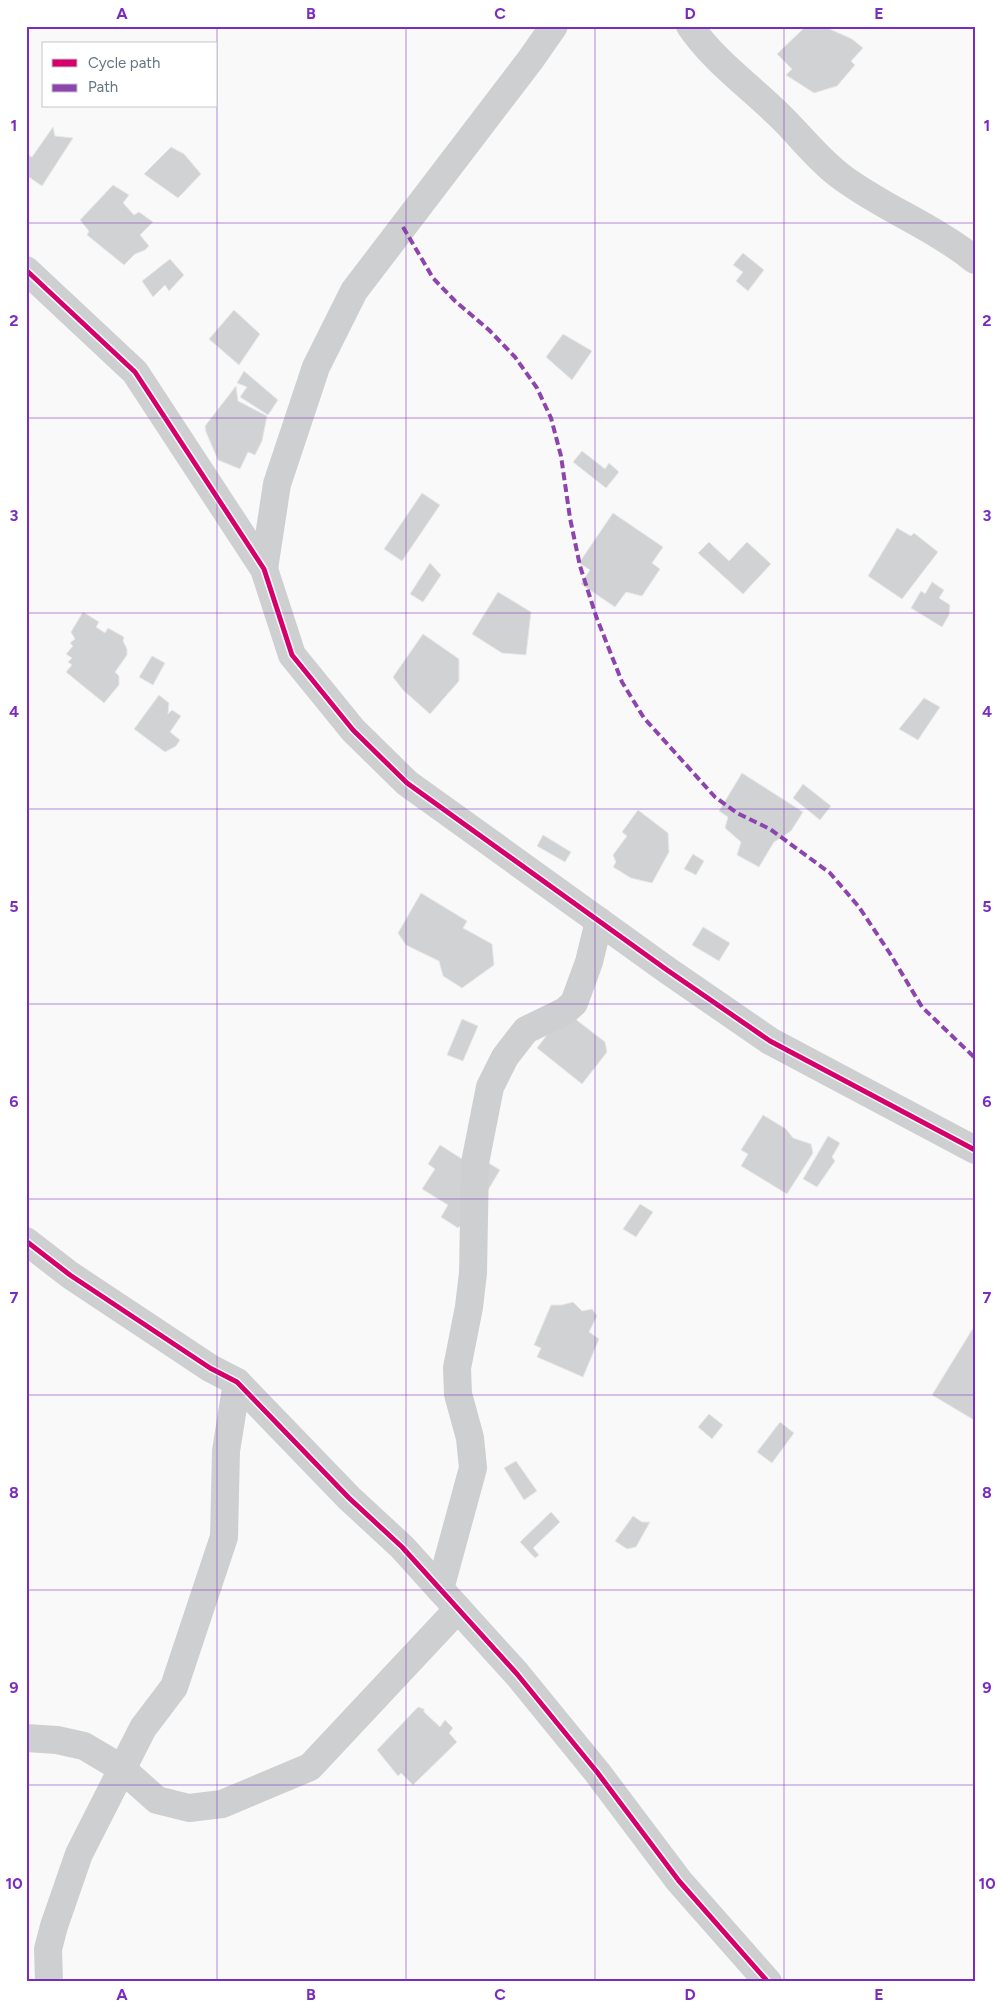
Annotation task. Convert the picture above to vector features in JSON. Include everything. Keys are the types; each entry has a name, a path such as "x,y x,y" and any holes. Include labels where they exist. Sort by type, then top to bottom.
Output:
{"street":[{"path":"264,569 278,484 316,367 354,291 531,59 554,26"},
{"path":"690,26 702,44 779,115 822,160 843,178 880,202 922,223 975,260"},
{"path":"26,270 135,372 264,569 292,655 353,730 407,783 770,1041 975,1150"},
{"path":"440,1589 473,1468 470,1438 458,1394 457,1368 469,1307 473,1272 475,1163 490,1087 505,1057 526,1030 565,1011 574,1003 589,962 599,921"},
{"path":"26,1241 70,1275 210,1368 237,1382 350,1498 402,1547 518,1674 679,1881 768,1982"},
{"path":"48,1982 48,1948 79,1854 121,1768 143,1728 174,1687 224,1537 226,1451 237,1382"},
{"path":"26,1738 57,1740 84,1746 121,1768 157,1800 189,1808 222,1804 310,1767 458,1609"}],"building":[{"path":"806,26 823,26 852,39 863,48 851,61 855,65 837,86 814,93 786,75 792,69 777,54"},
{"path":"53,127 55,136 73,138 42,186 26,175 26,154 32,157"},
{"path":"171,147 184,154 201,174 178,198 144,174"},
{"path":"113,185 129,195 123,203 134,215 139,212 153,222 140,235 149,246 135,254 124,265 87,235 89,231 80,220"},
{"path":"743,253 764,270 748,291 736,281 743,272 733,265"},
{"path":"170,259 184,275 169,291 165,285 153,297 142,281"},
{"path":"234,310 260,334 239,365 209,339"},
{"path":"563,334 592,351 572,380 546,357"},
{"path":"244,371 278,400 268,415 240,397 247,387 237,383"},
{"path":"236,386 238,401 267,416 262,441 255,455 248,452 240,469 218,460 205,426"},
{"path":"582,451 605,469 609,463 619,472 606,488 573,462"},
{"path":"422,493 440,505 402,561 384,549"},
{"path":"613,513 663,547 652,563 660,569 642,596 626,592 615,607 581,584 590,570 579,563"},
{"path":"897,528 911,536 914,533 938,552 902,599 868,576"},
{"path":"709,542 729,561 747,542 771,564 743,594 698,553"},
{"path":"430,563 441,575 423,602 410,594"},
{"path":"932,582 944,590 939,598 950,605 949,615 942,627 911,608 921,591 925,594"},
{"path":"498,592 531,612 526,655 502,653 472,634"},
{"path":"83,612 99,622 96,627 105,633 108,628 124,637 123,641 127,649 127,655 115,672 119,676 119,685 104,703 66,672 72,665 68,662 72,658 66,654 73,646 70,643 75,639 71,632"},
{"path":"423,634 459,659 459,681 430,714 403,690 393,677"},
{"path":"152,656 165,663 153,685 139,677"},
{"path":"159,695 169,703 168,714 172,710 181,716 170,732 180,740 176,746 165,752 134,729"},
{"path":"924,698 940,707 918,740 899,729"},
{"path":"742,773 803,812 791,831 774,842 759,867 737,855 741,842 725,828 728,817 719,811"},
{"path":"803,784 831,806 820,820 793,798"},
{"path":"638,810 668,833 669,852 652,883 631,878 613,867 616,862 613,855 627,836 622,832"},
{"path":"543,835 571,852 565,862 537,846"},
{"path":"693,854 704,861 696,875 684,869"},
{"path":"421,893 467,921 463,928 492,944 494,965 462,988 443,976 439,961 406,945 398,933"},
{"path":"703,927 730,943 719,961 692,945"},
{"path":"565,1011 605,1042 607,1052 582,1084 537,1048"},
{"path":"462,1019 478,1026 463,1061 447,1055"},
{"path":"763,1115 786,1129 793,1138 811,1144 813,1153 787,1194 741,1166 748,1154 741,1150"},
{"path":"828,1136 840,1143 832,1157 835,1161 817,1187 803,1179"},
{"path":"440,1145 470,1164 476,1155 500,1170 476,1210 458,1228 441,1217 448,1205 422,1189 435,1169 428,1164"},
{"path":"640,1204 653,1212 636,1237 623,1229"},
{"path":"573,1302 582,1311 592,1309 597,1316 589,1332 599,1339 583,1377 537,1357 541,1348 534,1345 551,1305"},
{"path":"975,1325 975,1419 974,1420 932,1395"},
{"path":"709,1414 723,1425 712,1439 698,1427"},
{"path":"780,1422 794,1433 772,1463 757,1452"},
{"path":"516,1461 537,1491 524,1500 504,1468"},
{"path":"551,1512 560,1522 533,1548 539,1555 535,1558 520,1542"},
{"path":"633,1516 642,1522 650,1522 636,1547 627,1549 615,1541"},
{"path":"418,1707 424,1709 424,1712 440,1727 445,1720 453,1728 449,1733 457,1742 413,1785 401,1773 398,1776 377,1750"}],"marked path":[{"path":"403,227 433,278 515,357 537,388 551,418 561,456 570,518 580,566 596,616 622,682 644,718 715,797 737,813 770,829 830,873 859,907 922,1007 975,1058"}],"cycle path":[{"path":"26,270 135,372 264,569 292,655 353,730 407,783 667,970 770,1041 975,1150"},
{"path":"26,1241 70,1275 210,1368 237,1382 349,1498 402,1547 517,1674 597,1772 679,1881 768,1982"}]}
